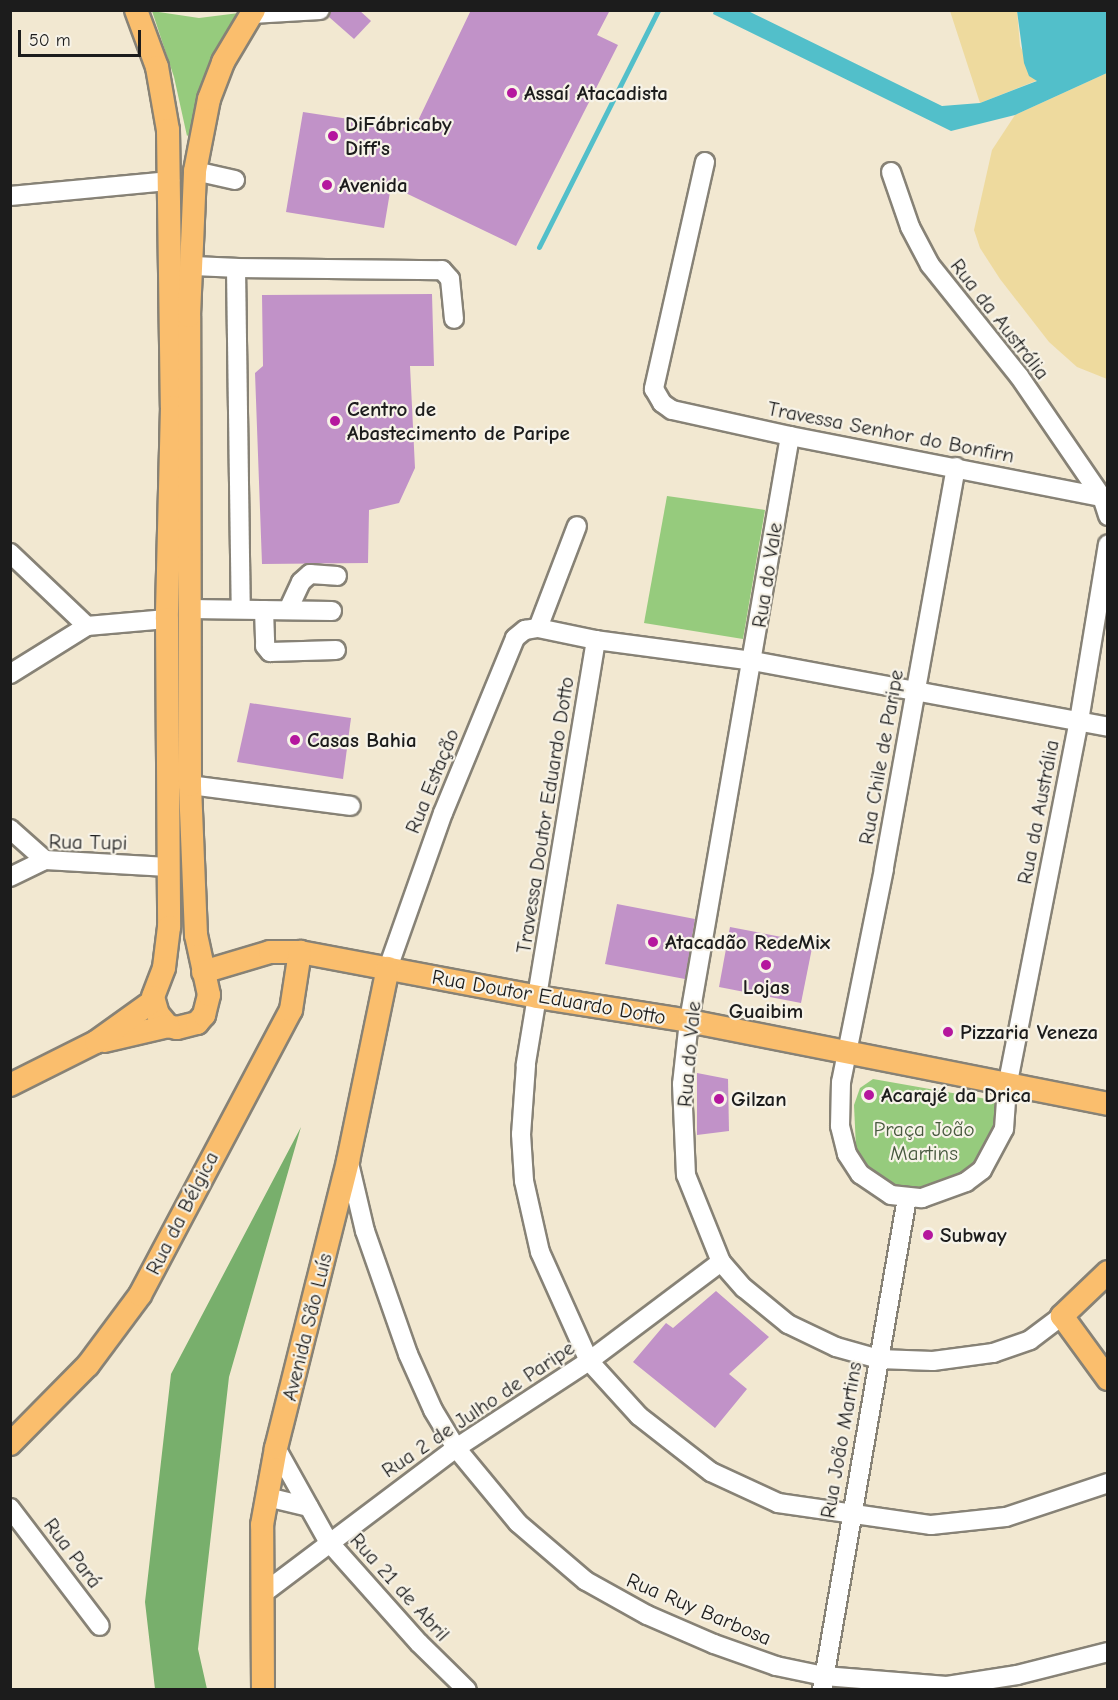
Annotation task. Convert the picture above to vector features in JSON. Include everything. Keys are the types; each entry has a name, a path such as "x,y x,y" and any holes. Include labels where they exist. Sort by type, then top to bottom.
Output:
{"main road":[{"path":"10,1085 96,1042 153,1001 164,968 169,927 166,620 172,407 170,181 165,98 136,10"},
{"path":"96,1042 168,1026 187,1027 204,1015 209,995 196,935 190,785 191,266 195,171 209,99 223,62 253,12"},
{"name":"Rua Doutor Eduardo Dotto","path":"203,972 270,952 300,951 538,997 689,1021 1007,1087 1107,1104"},
{"name":"Rua da Bélgica","path":"10,1444 88,1365 140,1295 291,1010 300,951"},
{"name":"Avenida São Luís","path":"263,1689 262,1525 276,1448 348,1161 388,968"},
{"path":"153,1001 168,1026"},
{"name":"Rua do Vale","path":"1062,1316 1107,1272"},
{"path":"1062,1316 1107,1379"}],"street":[{"path":"253,12 320,10"},
{"name":"Travessa Senhor do Bonfirn","path":"705,162 654,389 662,403 672,410 790,436 956,466 1102,497"},
{"path":"195,171 235,180"},
{"name":"Rua da Austrália","path":"891,172 910,227 930,265 1018,376 1102,497 1107,516"},
{"path":"10,196 170,181"},
{"path":"191,266 442,270 450,279 454,320"},
{"path":"236,268 241,609"},
{"name":"Rua do Vale","path":"790,436 753,661 689,1021 682,1083 686,1175 721,1262 744,1288 788,1324 836,1347 879,1359 933,1361 993,1353 1030,1340 1062,1316"},
{"name":"Rua Chile de Paripe","path":"844,1054 884,869 956,466"},
{"path":"577,526 538,628 596,640 753,661 916,689 1107,727"},
{"name":"Rua da Austrália","path":"1007,1087 1079,721 1107,544"},
{"path":"10,553 87,626"},
{"path":"288,610 301,582 310,574 337,576"},
{"path":"190,609 332,611"},
{"path":"264,610 265,646 270,652 336,650"},
{"path":"10,674 87,626 166,620"},
{"name":"Rua Estação","path":"388,968 413,890 515,638 522,631 538,628"},
{"name":"Travessa Doutor Eduardo Dotto","path":"596,640 538,997 521,1134 524,1181 540,1252 589,1361 639,1416 711,1472 778,1503 850,1516 931,1525 1006,1517 1107,1483"},
{"path":"190,785 351,806"},
{"path":"10,829 45,860"},
{"name":"Rua Tupi","path":"10,878 45,860 168,867"},
{"path":"844,1054 840,1125 847,1154 860,1174 874,1185 907,1198 937,1195 982,1170 1004,1129 1007,1087"},
{"name":"Rua Ruy Barbosa","path":"348,1161 365,1231 408,1354 456,1448 518,1523 586,1581 647,1615 714,1644 823,1683 946,1686 1017,1676 1107,1652"},
{"name":"Rua João Martins","path":"823,1683 850,1516 907,1198"},
{"path":"335,1218 358,1224 365,1231"},
{"name":"Rua 2 de Julho de Paripe","path":"261,1595 328,1541 456,1448 589,1361 721,1262"},
{"name":"Rua 21 de Abril","path":"276,1448 328,1541 419,1643 467,1689"},
{"path":"267,1497 309,1507"},
{"name":"Rua Pará","path":"10,1508 100,1626"}],"green space":[{"path":"152,11 199,18 239,13 208,68 194,130 187,136 174,77"},
{"path":"667,496 765,510 743,639 644,623"},
{"name":"Praça João Martins","path":"873,1079 998,1101 997,1153 947,1194 893,1188 872,1172 856,1148 854,1105 860,1088"},
{"path":"301,1127 229,1377 198,1649 207,1689 155,1689 145,1602 171,1374"}],"sand":[{"path":"950,11 1017,11 1020,46 1038,80 980,103"},
{"path":"1107,73 1107,379 1077,367 1049,342 1000,279 980,248 974,230 992,150 1015,115"}],"water":[{"path":"714,11 748,11 942,106 980,103 1037,81 1029,76 1024,63 1017,11 1107,11 1107,73 1015,115 951,131 713,14"}],"building":[{"path":"331,10 359,10 371,21 354,39 329,17"},
{"name":"Assaí Atacadista","path":"471,10 610,10 597,35 618,45 516,246 391,186 384,228 286,212 303,112 414,129"},
{"name":"Centro de Abastecimento de Paripe","path":"432,294 434,366 410,366 415,468 399,503 369,510 368,563 262,564 255,373 263,366 262,295"},
{"name":"Casas Bahia","path":"250,703 351,718 343,779 237,762"},
{"name":"Atacadão RedeMix","path":"617,904 695,919 685,979 605,964"},
{"name":"Lojas Guaibim","path":"730,927 813,943 801,1003 719,987"},
{"path":"697,1073 728,1079 729,1131 697,1135"},
{"path":"716,1291 769,1337 729,1374 747,1389 715,1428 633,1362 666,1323 673,1328"}],"waterway":[{"path":"539,247 658,10"}],"place":[{"name":"Assaí Atacadista","path":"512,93"},
{"name":"DiFábricaby Diff's","path":"333,136"},
{"name":"Avenida","path":"327,185"},
{"name":"Centro de Abastecimento de Paripe","path":"335,421"},
{"name":"Casas Bahia","path":"295,740"},
{"name":"Atacadão RedeMix","path":"653,942"},
{"name":"Lojas Guaibim","path":"766,965"},
{"name":"Pizzaria Veneza","path":"948,1032"},
{"name":"Acarajé da Drica","path":"869,1095"},
{"name":"Gilzan","path":"719,1099"},
{"name":"Subway","path":"928,1235"}]}
